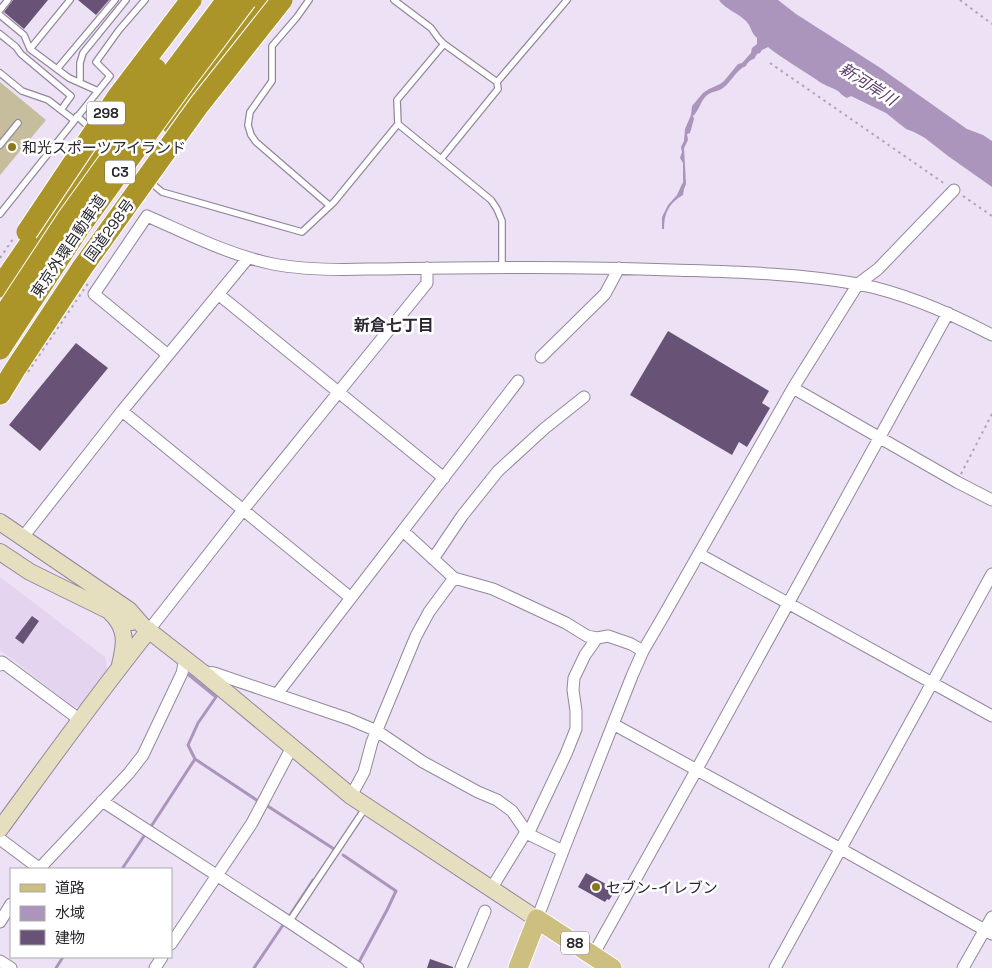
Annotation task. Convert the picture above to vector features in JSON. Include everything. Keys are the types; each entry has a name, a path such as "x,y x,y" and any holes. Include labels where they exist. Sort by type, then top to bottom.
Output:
{"highway":[{"name":"298","path":"0,272 118,96 191,0"},
{"path":"0,286 51,213 107,144 175,43 208,0"},
{"name":"東京外環自動車道","path":"0,321 67,219 227,0"},
{"name":"東京外環自動車道","path":"0,349 80,228 179,88 246,0"},
{"path":"82,268 115,208 196,90 264,0"},
{"name":"国道298号","path":"0,394 5,373 199,105 282,0"},
{"path":"0,304 67,219"},
{"path":"5,373 52,269"}],"main road":[{"name":"88","path":"537,919 612,968"},
{"path":"518,968 537,919"}],"street":[{"path":"0,522 129,610 146,628 351,796 537,919 613,724 644,651 793,388 858,284 878,268 954,190"},
{"path":"168,355 94,294 148,216 231,253 273,264 302,268 349,270 502,267 619,268 799,276 858,284 890,292 948,313 992,335"},
{"path":"23,537 122,411 248,258"},
{"path":"0,829 146,628 427,282 427,268"},
{"path":"541,357 605,294 619,268"},
{"path":"218,294 444,478"},
{"path":"593,955 948,313"},
{"path":"277,694 518,381"},
{"path":"793,388 992,500"},
{"path":"433,559 462,516 498,471 545,428 584,397"},
{"path":"122,411 351,598"},
{"path":"403,531 454,578 493,589 566,623 587,636 597,638 608,636 644,651"},
{"path":"0,552 30,572 146,628"},
{"path":"699,554 992,716"},
{"path":"775,968 992,574"},
{"path":"351,796 364,772 372,742 416,636 429,612 454,578"},
{"path":"106,610 115,617 123,632 124,645 119,667"},
{"path":"491,889 527,832 566,754 576,729 574,678 585,655 597,638"},
{"path":"41,868 129,773 143,755 182,673 185,659"},
{"path":"0,664 2,662 80,720"},
{"path":"202,672 214,673 277,694 349,719 377,731 424,762 478,792 497,800 512,811 527,832 563,851"},
{"path":"613,724 842,849 988,932"},
{"path":"172,942 252,823 292,747"},
{"path":"102,801 289,922 356,968"},
{"path":"0,839 39,868"},
{"path":"0,922 10,906"},
{"path":"461,968 485,912"},
{"path":"964,968 988,932 992,917"},
{"path":"0,961 11,968"}],"lane":[{"path":"0,10 8,0"},
{"path":"30,49 70,0"},
{"path":"57,69 115,0"},
{"path":"80,83 80,63 83,52 126,0"},
{"path":"0,214 110,76 96,62 119,30 145,0"},
{"path":"309,0 272,46 272,81 250,112 248,125 251,135 256,142 330,206"},
{"path":"394,0 432,28 444,44 497,82 498,89 441,159"},
{"path":"497,82 567,0"},
{"path":"0,16 24,35 30,49 69,78 98,91"},
{"path":"94,25 101,31"},
{"path":"0,34 71,96 61,110"},
{"path":"141,173 162,192 302,232 330,206 398,124 397,100 444,44"},
{"path":"0,73 22,91 48,100 76,118 134,167"},
{"path":"0,145 18,123"},
{"path":"398,124 492,200 498,209 502,221 502,267"},
{"path":"289,922 367,806"}],"path":[{"path":"960,0 992,24"},
{"path":"770,63 992,216"},
{"path":"957,482 992,414"}],"shaded area":[{"name":"和光スポーツアイランド","path":"0,82 46,120 0,175"},
{"path":"0,577 105,657 107,669 81,706 74,707 0,650"}],"water":[{"name":"新河岸川","path":"719,0 778,0 796,14 879,67 967,129 983,135 992,141 992,187 925,138 906,129 886,113 851,96 847,98 838,91 819,82 768,47 757,54 754,59 750,60 723,88 706,96 693,116 694,119 690,133 687,134 688,140 684,148 686,184 683,195 674,201 668,209 664,229 662,229 662,217 683,183 683,163 680,158 681,147 692,106 703,93 724,81 738,64 742,63 751,53 752,48 757,44 757,38 746,21"}],"building":[{"path":"13,0 48,0 24,29 4,12"},
{"path":"78,0 109,0 96,15"},
{"path":"668,331 769,391 762,403 770,408 747,447 739,442 732,455 630,395"},
{"path":"76,343 108,368 40,451 9,425"},
{"path":"32,616 39,621 23,644 15,638"},
{"name":"セブン-イレブン","path":"586,873 613,888 611,891 614,893 609,900 607,899 605,902 578,887"},
{"path":"430,959 453,967 453,968 427,968"}],"waterway":[{"path":"189,675 216,697 198,723 188,745 195,759 258,801"},
{"path":"152,825 195,759"},
{"path":"266,805 334,849"},
{"path":"123,868 146,833"},
{"path":"343,855 396,891 359,962"},
{"path":"290,915 313,880"},
{"path":"254,968 283,925"},
{"path":"56,968 62,958"}],"place":[{"name":"和光スポーツアイランド","path":"12,147"},
{"name":"セブン-イレブン","path":"596,887"}],"district":[{"name":"新倉七丁目","path":"394,325"}]}
